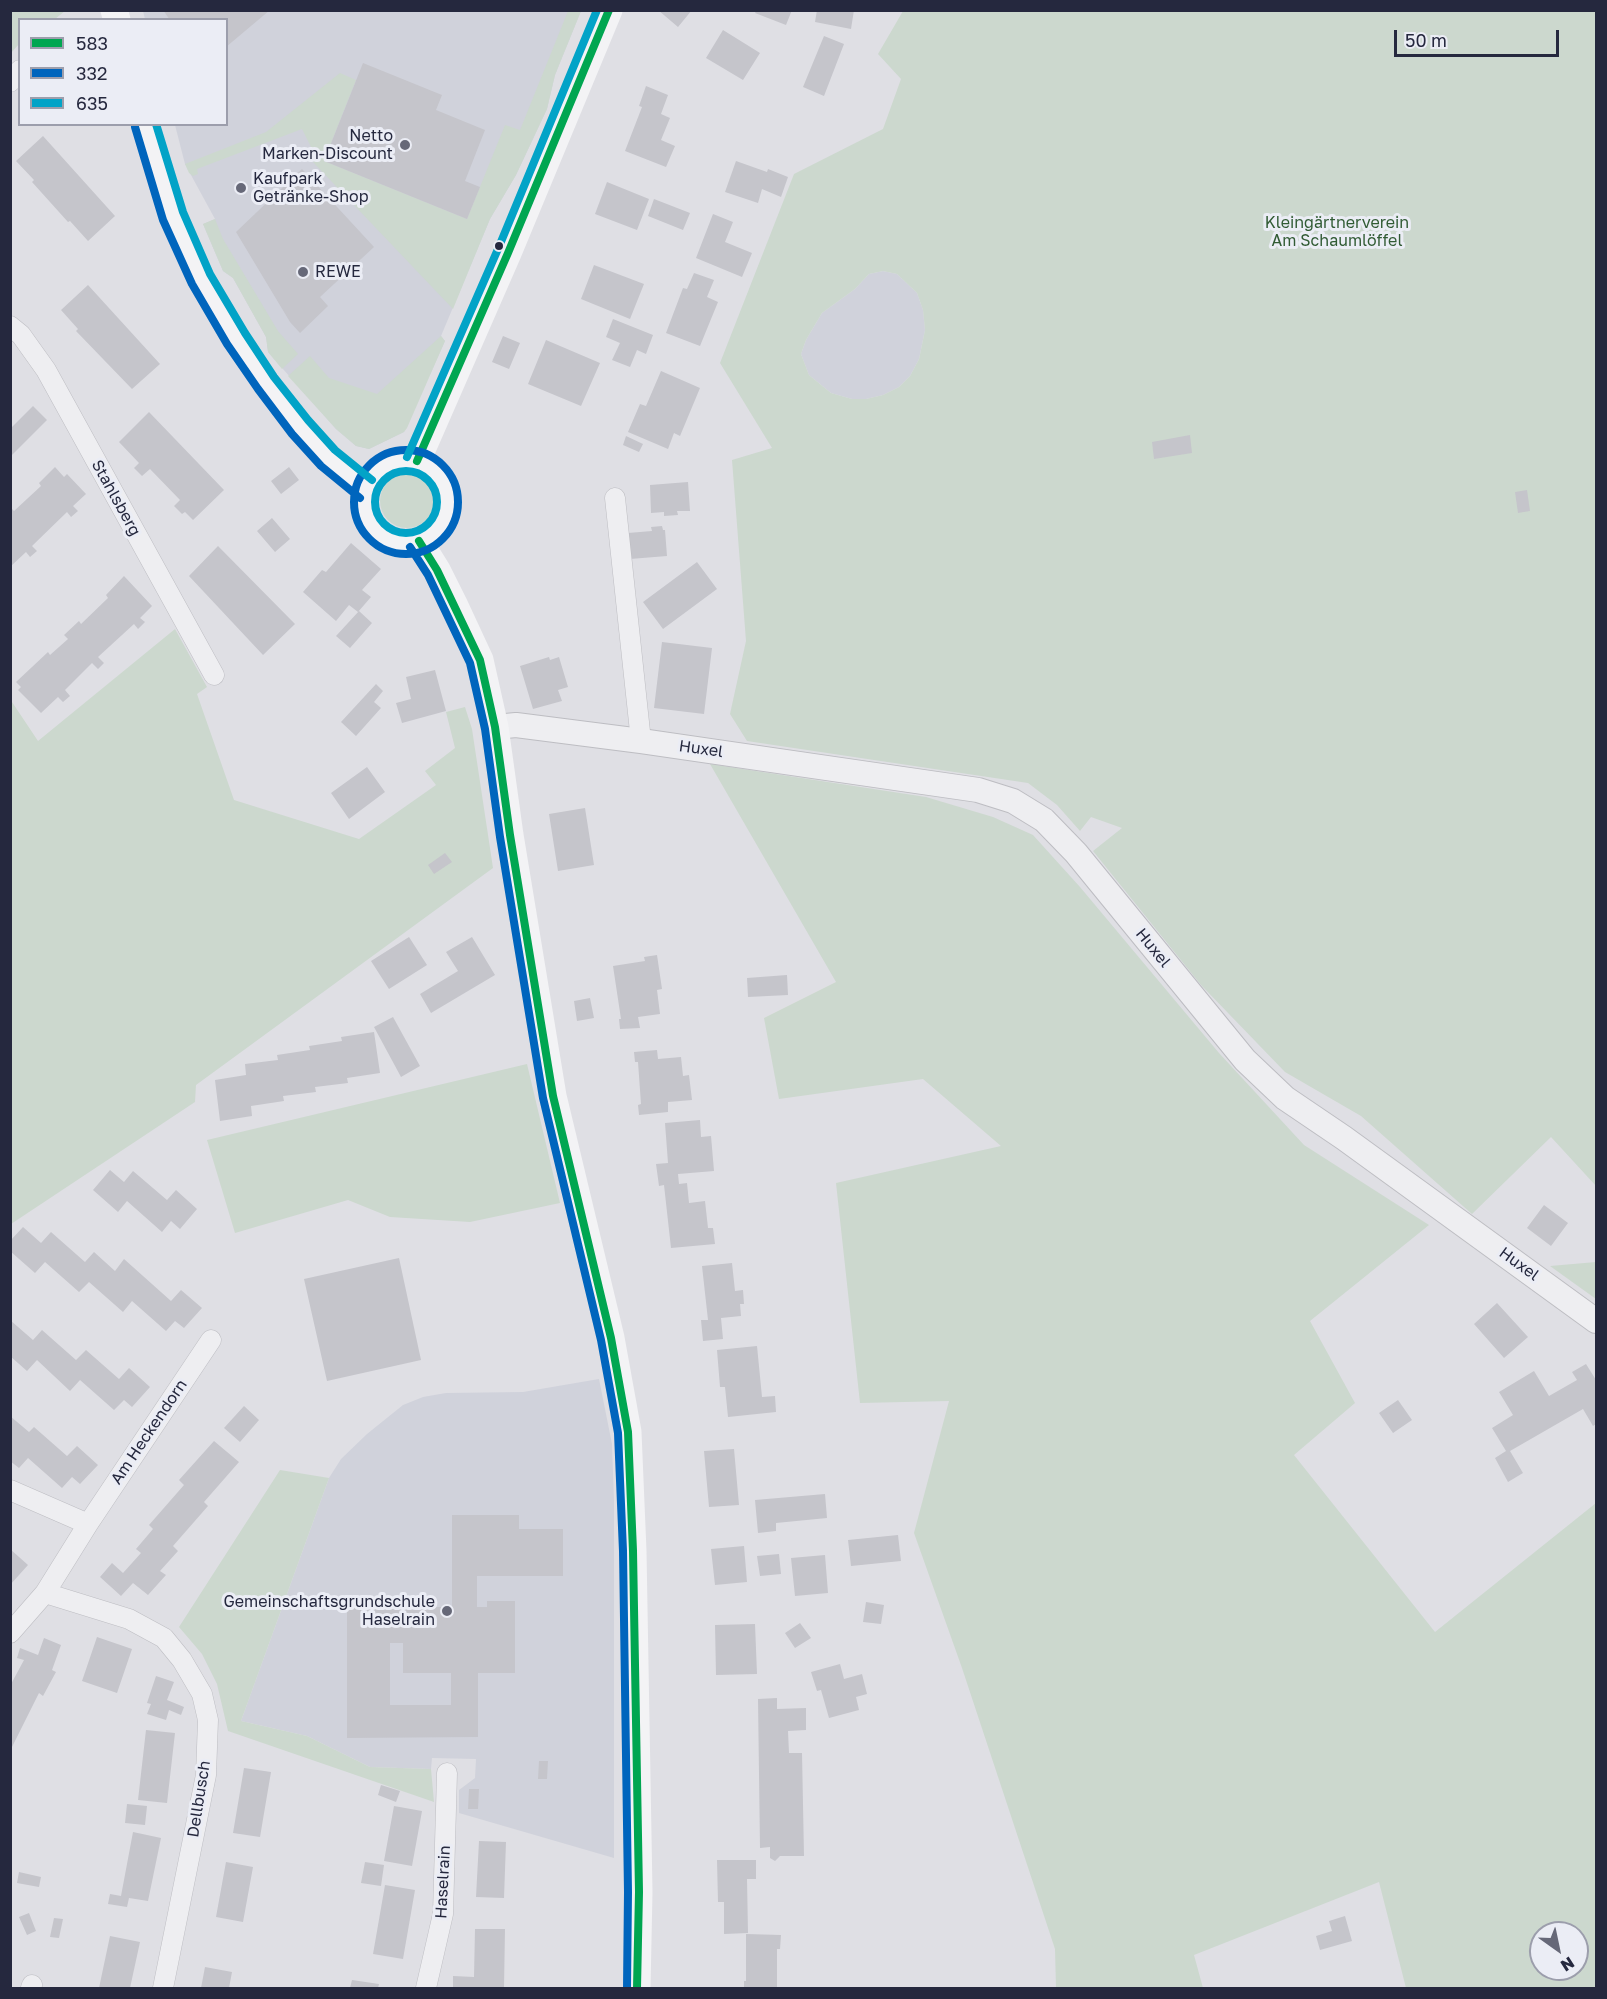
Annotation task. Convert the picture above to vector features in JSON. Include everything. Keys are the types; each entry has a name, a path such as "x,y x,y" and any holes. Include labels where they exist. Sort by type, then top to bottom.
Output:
{"main road":[{"path":"417,461 508,252 609,10"},
{"path":"146,126 173,216 201,279 236,339 300,427 328,458 366,489"},
{"path":"406,460 417,461 435,471 446,490 447,500 443,521 429,536 419,541 401,543 384,537 376,531 366,516 364,507 366,489 377,471 386,465 406,460"},
{"path":"419,541 446,587 480,660 495,727 510,835 553,1096 611,1338 628,1432 633,1551 638,1881 637,1989"}],"street":[{"name":"Stahlsberg","path":"10,326 21,335 46,370 214,675"},
{"path":"615,498 641,741"},
{"name":"Huxel","path":"495,727 516,725 641,741 978,790 1020,805 1044,820 1076,853 1245,1060 1286,1098 1596,1321"},
{"name":"Am Heckendorn","path":"10,1632 45,1593 88,1524 211,1340"},
{"path":"10,1490 88,1524"},
{"name":"Dellbusch","path":"45,1593 129,1619 164,1638 182,1660 202,1694 208,1720 206,1775 163,1989"},
{"name":"Haselrain","path":"426,1989 443,1914 447,1773"}],"shaded area":[{"path":"143,11 581,11 555,75 547,109 516,175 490,219 441,336 445,341 404,432 369,449 356,446 336,429 268,352 266,337 233,278 223,271 203,224 215,219 185,164 175,126 228,126 228,18 145,18"},
{"path":"883,271 897,274 917,293 923,310 925,330 919,359 910,376 899,387 883,395 852,399 831,393 809,375 801,354 806,340 822,313 855,289 869,274"},
{"name":"Gemeinschaftsgrundschule Haselrain","path":"599,1379 612,1444 614,1501 614,1858 459,1813 459,1790 475,1778 476,1759 432,1758 431,1769 370,1767 307,1736 241,1721 329,1478 341,1459 367,1434 403,1405 423,1397 446,1393 523,1392"}],"green space":[{"path":"11,10 65,10 56,18 18,18 18,45 11,53"},
{"path":"568,11 581,11 555,75 547,109 516,175 490,219 453,309 313,162 317,159 302,129 197,169 198,174 193,176 185,164 266,132 340,73 356,80 324,161 467,219 505,125 520,130"},
{"name":"Kleingärtnerverein Am Schaumlöffel","path":"903,11 1596,11 1596,1186 1551,1137 1472,1214 1361,1116 1285,1072 1201,985 1093,851 1122,828 1091,817 1080,831 1057,805 1028,783 747,741 730,714 746,641 732,460 772,448 720,363 794,174 883,129 901,79 878,54","holes":["883,271 897,274 917,293 923,310 925,330 919,359 910,376 899,387 883,395 866,399 852,399 831,393 809,375 801,354 806,340 822,313 855,289 869,274"]},
{"path":"215,219 223,239 278,331 298,354 282,369 268,352 266,337 233,278 223,271 203,224"},
{"path":"441,336 445,341 407,428 404,432 369,449 356,446 336,429 288,376 310,356 329,378 377,394"},
{"path":"407,474 417,476 426,482 432,491 434,501 432,511 426,520 417,526 407,528 397,526 388,520 382,511 380,501 382,491 388,482 397,476"},
{"path":"175,629 207,687 197,694 234,800 359,839 436,785 425,771 455,748 446,712 465,707 472,729 493,868 196,1085 195,1102 11,1224 10,699 38,741"},
{"path":"710,764 926,797 993,817 1033,835 1080,887 1219,1053 1304,1145 1429,1225 1310,1321 1355,1403 1294,1455 1435,1632 1596,1503 1596,1988 1406,1988 1379,1882 1194,1955 1203,1988 1056,1988 1055,1949 962,1668 914,1533 949,1401 860,1403 836,1183 1001,1146 923,1079 779,1099 764,1018 836,982"},
{"path":"527,1064 560,1203 470,1222 390,1217 348,1200 235,1233 207,1140"},
{"path":"1596,1262 1596,1299 1550,1266"},
{"path":"280,1470 329,1478 241,1721 307,1736 370,1767 431,1769 434,1802 228,1731 217,1684 202,1654 179,1627"}],"building":[{"path":"163,10 270,10 228,45 228,18 169,18"},
{"path":"658,10 692,10 678,27"},
{"path":"757,10 792,10 786,25 755,13"},
{"path":"817,10 854,10 851,29 815,22"},
{"path":"723,30 760,53 743,80 706,58"},
{"path":"824,36 844,44 824,96 803,87"},
{"name":"Netto Marken-Discount","path":"363,63 442,95 436,110 485,130 465,181 480,187 467,219 324,161"},
{"path":"646,86 668,95 661,114 670,118 661,140 675,146 666,167 625,151 642,107 639,106"},
{"path":"43,136 115,216 88,241 32,182 34,180 16,161"},
{"path":"736,161 788,177 781,197 762,189 758,203 725,192"},
{"name":"REWE","path":"302,169 374,247 320,297 328,306 300,333 290,322 236,232"},
{"path":"607,182 649,199 637,230 595,214"},
{"path":"654,199 690,213 683,230 648,216"},
{"path":"713,214 733,222 725,242 752,253 742,277 696,258"},
{"path":"594,265 644,284 630,319 581,299"},
{"path":"694,273 714,280 707,297 718,302 700,346 666,333 683,288 687,289"},
{"path":"88,285 160,364 132,389 76,331 78,329 61,310"},
{"path":"613,319 653,335 646,354 637,350 630,367 612,360 620,343 606,337"},
{"path":"503,336 520,343 509,369 492,362"},
{"path":"546,340 600,363 581,406 528,384"},
{"path":"661,371 700,388 680,436 674,433 668,449 628,432 640,404 646,406"},
{"path":"33,406 47,420 10,457 10,429"},
{"path":"149,412 224,490 193,520 174,506 180,500 150,469 142,476 134,468 139,463 119,442"},
{"path":"1190,435 1192,453 1154,459 1152,442"},
{"path":"626,436 643,444 639,452 623,445"},
{"path":"55,467 64,477 67,474 86,494 73,506 78,511 71,517 67,512 32,546 37,551 30,557 26,552 10,567 10,511 12,509 14,511 41,486 39,483"},
{"path":"289,467 299,480 281,494 271,481"},
{"path":"688,482 690,511 677,511 678,515 664,516 664,512 651,513 650,485"},
{"path":"1527,490 1530,511 1518,513 1515,492"},
{"path":"272,518 290,539 275,552 257,531"},
{"path":"662,526 665,530 667,556 630,559 628,533 652,531 651,527"},
{"path":"351,543 381,569 362,590 371,597 358,612 349,605 336,621 303,592 322,570 326,572"},
{"path":"218,546 295,624 263,655 189,576"},
{"path":"697,562 717,589 663,629 643,602"},
{"path":"124,576 152,606 140,618 145,622 138,629 134,624 98,657 104,663 98,669 92,663 65,690 70,696 63,702 58,697 41,713 18,690 21,687 16,682 48,652 50,655 68,639 64,635 79,621 81,624 108,598 106,595"},
{"path":"359,611 372,623 350,648 336,636"},
{"path":"662,642 712,648 704,714 654,708"},
{"path":"549,657 550,660 559,657 568,687 558,690 562,701 533,709 520,666"},
{"path":"435,670 446,711 402,723 396,703 411,699 406,677"},
{"path":"376,684 383,691 374,702 381,708 356,736 341,722"},
{"path":"367,767 385,792 349,819 331,793"},
{"path":"585,808 594,865 558,871 549,814"},
{"path":"445,853 452,862 434,874 428,865"},
{"path":"409,937 427,965 389,989 371,961"},
{"path":"472,937 495,975 431,1013 420,994 458,971 446,952"},
{"path":"657,955 662,989 657,990 660,1014 638,1017 640,1028 620,1029 619,1019 621,1019 613,966 645,961 644,957"},
{"path":"787,975 788,995 748,997 747,978"},
{"path":"590,998 594,1018 577,1021 574,1001"},
{"path":"393,1017 420,1066 401,1077 374,1027"},
{"path":"374,1032 380,1073 347,1078 348,1083 315,1087 316,1092 283,1096 284,1101 251,1106 252,1116 220,1121 215,1080 246,1075 245,1064 278,1060 277,1055 310,1050 309,1046 342,1041 341,1037"},
{"path":"657,1050 658,1059 681,1057 683,1076 689,1075 692,1100 668,1102 668,1112 639,1115 638,1105 641,1104 638,1062 635,1062 634,1052"},
{"path":"700,1120 701,1137 711,1136 714,1171 678,1174 679,1184 687,1183 689,1203 705,1201 708,1228 713,1228 715,1244 671,1248 664,1185 659,1186 656,1164 668,1163 665,1123"},
{"path":"110,1170 124,1182 133,1171 167,1200 176,1190 197,1209 180,1229 171,1221 162,1232 127,1201 118,1212 93,1190"},
{"path":"1544,1205 1568,1223 1551,1246 1527,1228"},
{"path":"23,1227 41,1243 51,1232 85,1262 94,1252 115,1271 124,1259 171,1301 181,1290 202,1308 184,1328 175,1321 166,1331 132,1301 123,1312 89,1282 79,1292 45,1262 35,1273 10,1251 10,1241"},
{"path":"399,1258 421,1360 327,1381 304,1279"},
{"path":"732,1263 735,1291 743,1290 744,1304 740,1304 741,1316 721,1318 723,1339 703,1341 701,1320 708,1320 702,1266"},
{"path":"1497,1303 1528,1337 1504,1358 1474,1324"},
{"path":"10,1320 33,1340 42,1330 76,1360 86,1350 119,1379 129,1368 150,1387 132,1407 124,1400 114,1410 80,1380 70,1391 37,1360 27,1371 10,1356"},
{"path":"757,1346 762,1397 775,1396 776,1412 728,1417 725,1387 720,1387 717,1350"},
{"path":"1586,1364 1596,1380 1596,1424 1593,1426 1583,1409 1510,1451 1523,1473 1508,1482 1495,1458 1506,1451 1492,1428 1513,1415 1499,1392 1534,1371 1549,1396 1577,1380 1572,1372"},
{"path":"1398,1400 1412,1420 1393,1433 1379,1413"},
{"path":"244,1406 259,1420 240,1442 224,1428"},
{"path":"10,1416 29,1432 34,1427 67,1456 77,1446 98,1465 80,1484 72,1477 62,1488 28,1458 19,1468 10,1461"},
{"path":"214,1441 239,1462 204,1502 208,1506 173,1546 178,1551 160,1571 166,1575 148,1595 133,1583 121,1596 100,1577 112,1563 123,1573 141,1553 136,1549 153,1529 149,1525 184,1485 179,1480"},
{"path":"734,1449 739,1505 709,1507 704,1451"},
{"path":"825,1494 827,1518 776,1523 776,1531 758,1533 755,1500"},
{"path":"452,1515 519,1515 519,1529 563,1529 563,1576 477,1576 477,1607 487,1607 487,1601 515,1601 515,1673 478,1673 478,1737 347,1738 347,1607 452,1607","holes":["390,1643 403,1643 403,1673 451,1673 451,1705 390,1705"]},
{"path":"898,1535 901,1561 851,1566 848,1540"},
{"path":"744,1546 747,1582 715,1585 711,1549"},
{"path":"10,1549 28,1565 10,1585"},
{"path":"779,1554 781,1574 760,1576 757,1556"},
{"path":"825,1555 828,1593 795,1596 791,1558"},
{"path":"866,1602 884,1605 881,1624 863,1622"},
{"path":"800,1623 811,1638 795,1648 785,1633"},
{"path":"755,1624 757,1674 716,1675 715,1625"},
{"path":"97,1637 132,1649 117,1693 82,1681"},
{"path":"44,1638 61,1645 52,1670 56,1672 43,1696 39,1693 10,1751 10,1686 24,1660 17,1658 20,1648 38,1655"},
{"path":"840,1664 844,1679 862,1674 867,1694 856,1697 859,1710 829,1718 821,1690 817,1691 811,1672"},
{"path":"156,1676 174,1682 167,1700 184,1707 181,1715 169,1710 166,1720 147,1714 151,1704 147,1703"},
{"path":"777,1698 777,1709 806,1708 806,1730 788,1731 789,1753 802,1753 804,1856 780,1856 775,1861 770,1858 770,1847 760,1848 758,1699"},
{"path":"146,1730 175,1733 167,1803 138,1800"},
{"path":"539,1761 548,1761 547,1779 538,1779"},
{"path":"244,1768 271,1772 260,1837 233,1833"},
{"path":"381,1785 400,1791 396,1802 378,1795"},
{"path":"469,1789 479,1789 478,1809 468,1809"},
{"path":"127,1804 147,1806 145,1825 125,1823"},
{"path":"394,1806 422,1811 412,1866 384,1861"},
{"path":"133,1832 161,1838 148,1901 129,1898 127,1907 108,1904 110,1894 121,1896"},
{"path":"479,1841 506,1842 504,1898 476,1897"},
{"path":"717,1860 756,1860 756,1879 747,1879 748,1933 724,1934 724,1902 718,1902"},
{"path":"226,1862 253,1867 243,1922 216,1917"},
{"path":"365,1862 384,1865 381,1886 361,1883"},
{"path":"19,1872 41,1877 39,1887 17,1883"},
{"path":"385,1885 415,1890 403,1959 373,1954"},
{"path":"29,1913 36,1931 27,1935 19,1917"},
{"path":"1345,1916 1352,1941 1320,1950 1316,1936 1332,1931 1329,1921"},
{"path":"54,1918 63,1919 59,1938 50,1937"},
{"path":"475,1929 505,1929 504,1988 453,1988 453,1976 474,1977"},
{"path":"746,1934 781,1935 780,1949 777,1949 777,1988 744,1988"},
{"path":"110,1936 140,1942 130,1988 99,1988"},
{"path":"205,1967 232,1972 229,1988 201,1988"},
{"path":"352,1980 379,1984 378,1988 350,1988"}],"transit line":[{"name":"635","path":"407,457 498,249 597,10"},
{"name":"583","path":"417,461 508,253 609,10"},
{"name":"635","path":"157,126 183,212 210,274 245,333 274,377 308,420 335,450 372,480"},
{"name":"332","path":"135,127 163,220 192,284 227,344 292,434 321,466 360,498"},
{"name":"332","path":"406,450 426,454 443,465 454,482 458,502 454,522 443,539 426,550 406,554 386,550 369,539 358,522 354,502 358,482 369,465 386,454 406,450"},
{"name":"635","path":"406,471 428,480 437,502 428,524 406,533 384,524 375,502 384,480 406,471"},
{"name":"583","path":"419,541 437,570 480,660 495,727 510,835 553,1096 611,1338 628,1432 633,1551 639,1892 637,1988"},
{"name":"332","path":"410,547 428,575 470,663 485,729 500,837 543,1098 601,1340 618,1433 623,1551 628,1892 627,1988"}],"place":[{"name":"Netto Marken-Discount","path":"405,145"},
{"name":"Kaufpark Getränke-Shop","path":"241,188"},
{"name":"REWE","path":"303,272"},
{"name":"Gemeinschaftsgrundschule Haselrain","path":"447,1611"}]}
